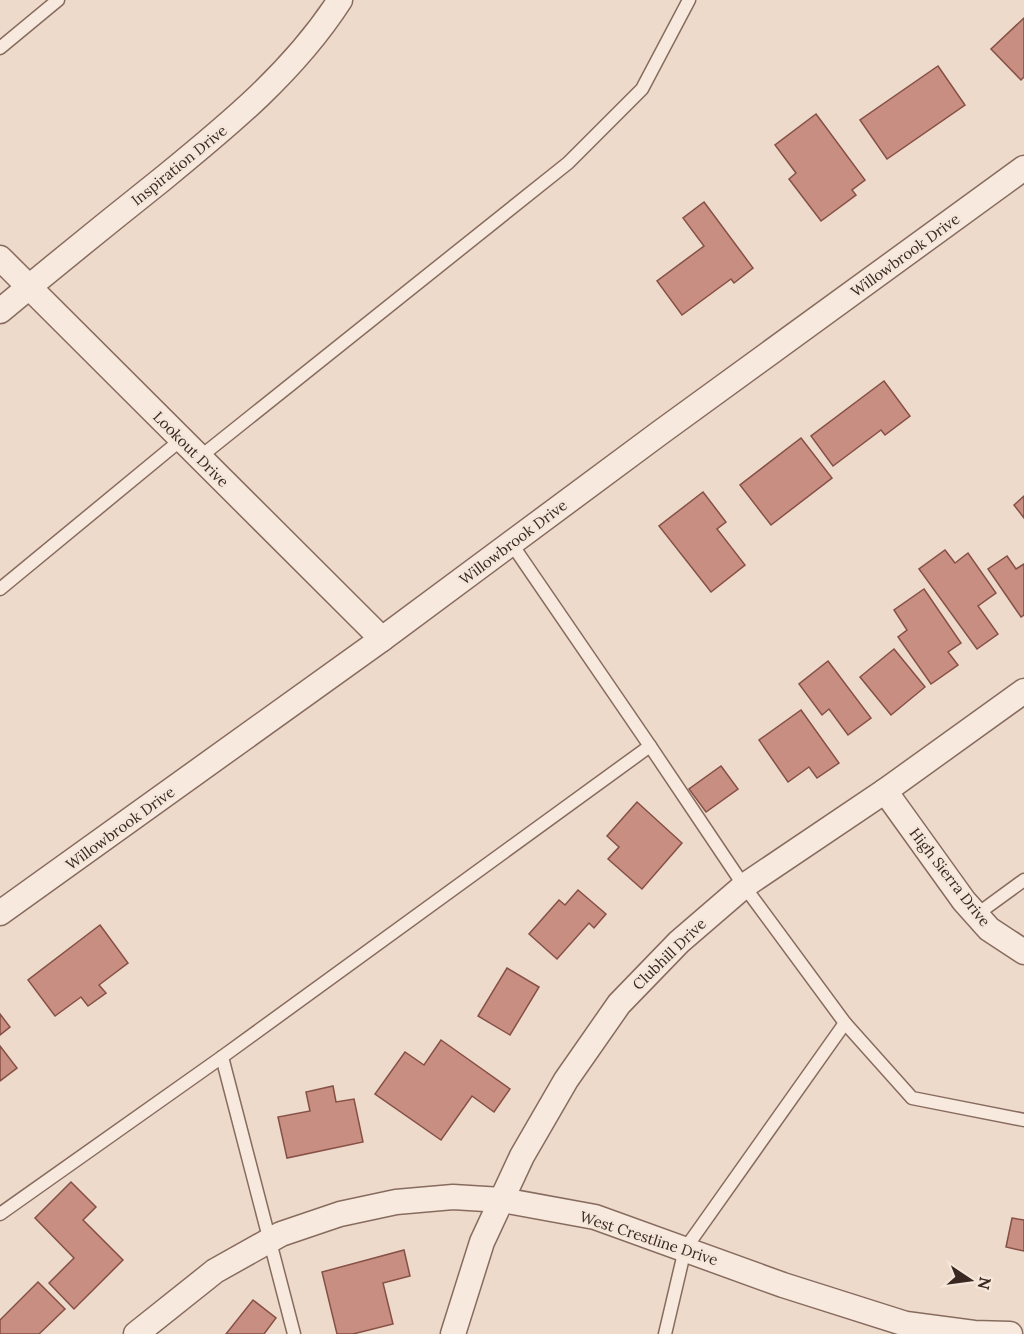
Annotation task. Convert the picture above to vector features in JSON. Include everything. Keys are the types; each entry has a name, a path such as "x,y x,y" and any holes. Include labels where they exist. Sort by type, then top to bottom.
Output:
{"street":[{"name":"Inspiration Drive","path":"0,311 221,132 264,93 303,50 339,0"},
{"name":"Willowbrook Drive","path":"0,914 382,639 1024,168"},
{"name":"Lookout Drive","path":"0,258 382,639"},
{"name":"Clubhill Drive","path":"453,1334 482,1242 522,1156 567,1080 619,1004 679,942 744,886 885,792 1024,691"},
{"name":"High Sierra Drive","path":"885,792 976,915 989,929 1024,952"},
{"name":"West Crestline Drive","path":"136,1334 215,1271 281,1234 340,1214 396,1202 453,1197 502,1200 596,1217 685,1249 866,1323 906,1324 974,1333 1010,1334"}],"lane":[{"path":"0,48 58,0"},
{"path":"200,457 568,163 642,89 689,0"},
{"path":"0,589 182,439"},
{"path":"511,543 744,886 845,1023 912,1098 1024,1120"},
{"path":"0,1214 222,1057 650,746"},
{"path":"976,915 1024,880"},
{"path":"665,1334 685,1249 845,1023"},
{"path":"222,1057 294,1334"}],"building":[{"path":"1024,18 1024,77 1021,80 991,49"},
{"path":"938,66 965,105 887,159 860,120"},
{"path":"816,114 865,180 852,190 856,195 821,221 789,179 796,173 775,145"},
{"path":"704,202 753,268 734,283 731,279 682,315 657,281 704,246 683,218"},
{"path":"884,381 910,416 885,435 881,430 833,466 811,436"},
{"path":"801,438 832,478 771,525 740,485"},
{"path":"703,492 726,522 717,529 745,565 711,592 659,526"},
{"path":"1024,496 1024,518 1014,505"},
{"path":"945,550 955,563 968,553 996,593 978,606 998,634 977,649 919,569"},
{"path":"1007,556 1016,569 1024,564 1024,615 1021,617 988,569"},
{"path":"924,589 961,643 948,652 958,665 931,684 898,637 907,630 894,610"},
{"path":"894,649 925,687 891,715 860,677"},
{"path":"828,661 871,718 848,735 829,709 822,715 799,684"},
{"path":"801,710 839,763 817,778 809,767 788,782 759,740"},
{"path":"721,766 738,789 706,812 689,789"},
{"path":"637,802 682,843 642,889 608,859 619,847 607,836"},
{"path":"578,890 606,914 594,928 589,923 557,959 529,934 559,900 565,905"},
{"path":"100,925 128,963 99,985 106,993 88,1006 81,997 55,1016 28,980"},
{"path":"507,968 539,987 510,1035 478,1016"},
{"path":"0,1014 10,1027 0,1035"},
{"path":"441,1040 510,1089 494,1112 472,1096 441,1140 375,1094 405,1052 424,1065"},
{"path":"0,1046 17,1068 0,1081"},
{"path":"333,1086 336,1102 354,1099 363,1142 287,1158 278,1117 310,1111 306,1092"},
{"path":"71,1182 96,1207 83,1220 123,1260 74,1309 49,1283 74,1258 35,1218"},
{"path":"1012,1218 1024,1220 1024,1251 1006,1247"},
{"path":"404,1250 410,1276 383,1283 393,1324 353,1334 337,1334 322,1272"},
{"path":"38,1282 65,1309 39,1334 0,1334 0,1320"},
{"path":"253,1300 276,1318 264,1334 226,1334"}]}
